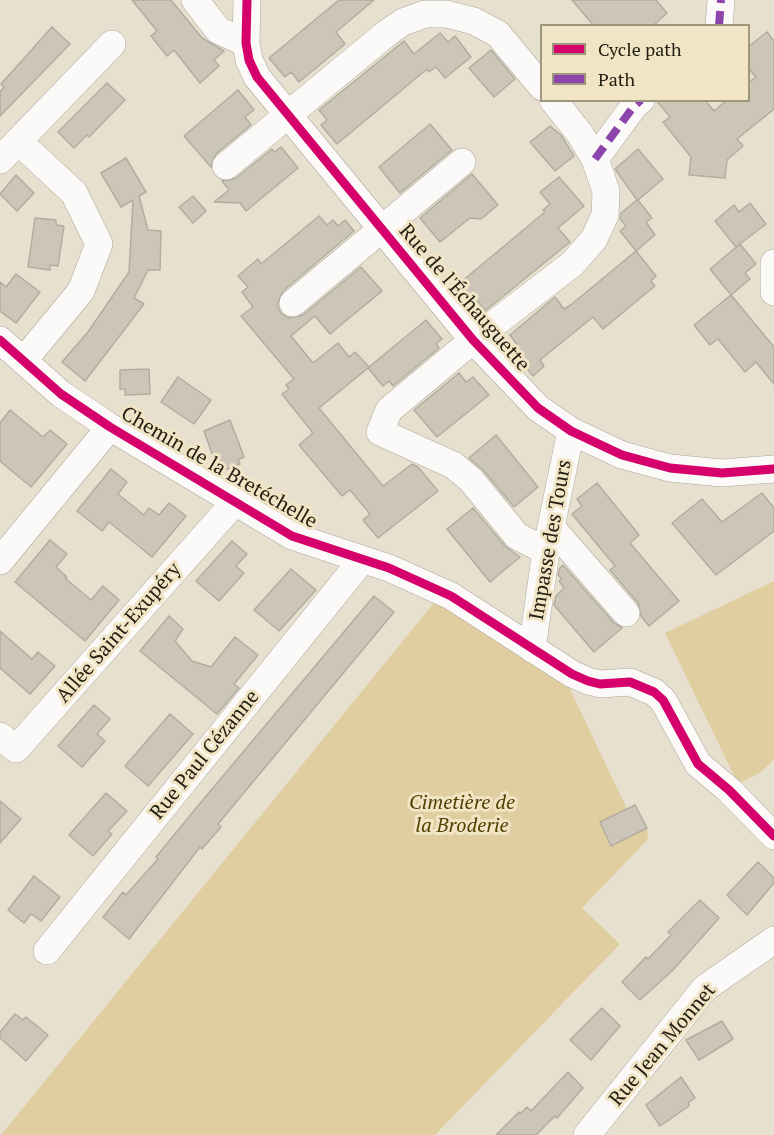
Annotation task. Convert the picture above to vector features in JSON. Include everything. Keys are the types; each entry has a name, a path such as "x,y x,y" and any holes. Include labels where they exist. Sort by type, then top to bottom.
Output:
{"street":[{"path":"195,0 218,30 246,43"},
{"name":"Rue de l'Échauguette","path":"247,0 246,43 249,60 256,77 473,340 538,408 571,431 622,455 670,468 722,473 774,469"},
{"path":"719,24 721,0"},
{"path":"226,166 387,33 404,22 425,14 446,14 474,21 498,34 540,85"},
{"path":"24,360 81,291 99,244 74,194 9,150 112,45"},
{"path":"555,102 580,134 595,159 606,191 605,215 594,239 572,264 473,340 389,410 380,432 453,465 471,480 517,536 549,539 626,613"},
{"path":"595,159 639,102"},
{"path":"293,303 462,162"},
{"path":"774,263 774,292"},
{"name":"Chemin de la Bretéchelle","path":"0,340 61,394 110,427 292,536 389,568 451,596 532,649 588,681 600,684 630,682 654,692 663,700 698,764 729,790 774,836"},
{"path":"0,561 110,427"},
{"name":"Impasse des Tours","path":"532,649 549,539 571,431"},
{"name":"Allée Saint-Exupéry","path":"0,736 16,749 235,501"},
{"name":"Rue Paul Cézanne","path":"47,951 362,560"},
{"name":"Rue Jean Monnet","path":"587,1135 705,988 774,940"}],"green space":[{"path":"774,581 774,759 761,772 738,784 665,633"},
{"name":"Cimetière de la Broderie","path":"441,594 567,683 627,809 635,805 647,828 648,839 582,908 620,944 435,1135 1,1135"}],"building":[{"path":"132,0 171,0 202,38 224,51 214,60 219,66 200,83 174,50 167,56 151,36 157,31"},
{"path":"339,0 374,0 336,32 345,44 299,82 291,72 285,77 269,58"},
{"path":"572,0 656,0 667,13 655,24 592,24"},
{"path":"52,27 70,44 0,116 0,92 4,87 1,84"},
{"path":"767,32 774,41 774,109 737,139 743,146 727,160 725,178 689,175 691,157 663,122 670,117 658,102 707,102 714,111 725,102 750,102 750,82 756,77 750,70 750,45"},
{"path":"440,33 448,42 455,36 471,57 445,78 436,67 429,72 427,69 337,144 321,125 327,120 319,110 404,41 414,54"},
{"path":"491,50 515,79 494,97 469,68"},
{"path":"107,83 125,100 89,137 87,135 74,148 58,132"},
{"path":"238,90 254,110 245,117 251,125 216,154 211,167 184,136"},
{"path":"430,124 452,150 400,193 379,167"},
{"path":"550,126 561,135 574,156 555,171 530,142"},
{"path":"281,147 298,168 246,211 240,203 214,202 229,190 222,181 236,178 272,149 274,152"},
{"path":"638,149 663,179 638,200 652,218 646,222 655,235 636,251 620,231 626,226 620,219 621,213 637,200 615,169"},
{"path":"126,158 146,192 139,196 148,230 161,231 160,270 148,270 134,298 144,304 85,381 62,362 88,332 129,272 133,200 121,207 101,173"},
{"path":"472,174 498,205 481,219 470,218 440,242 420,218"},
{"path":"16,175 34,193 17,211 0,194"},
{"path":"559,177 584,206 558,228 570,242 485,311 478,301 471,306 455,287 545,212 543,210 550,204 540,192"},
{"path":"193,196 206,211 193,223 179,207"},
{"path":"750,203 766,224 736,247 715,221 734,205 739,212"},
{"path":"319,216 327,225 333,220 338,226 345,220 354,231 283,291 277,305 281,313 288,318 303,315 361,267 382,291 330,334 315,316 291,336 313,363 338,343 349,357 355,352 369,367 426,320 442,339 436,344 439,348 393,386 389,381 383,386 368,368 319,408 383,486 412,464 418,467 438,491 378,538 363,520 370,514 350,490 342,496 299,445 313,433 282,394 289,389 286,385 294,379 241,316 253,307 242,292 248,287 238,276 258,259 261,264"},
{"path":"35,218 56,220 56,225 64,226 58,266 50,265 50,270 28,267"},
{"path":"740,244 756,264 745,273 750,279 731,295 710,269"},
{"path":"636,251 656,276 651,281 655,286 603,329 593,317 540,360 544,366 533,376 512,351 518,346 510,335 555,297 564,309 572,304"},
{"path":"16,274 40,292 16,323 0,311 0,282 6,287"},
{"path":"731,295 774,347 774,384 756,362 745,372 718,339 710,345 694,325"},
{"path":"149,369 150,394 125,395 125,389 120,389 120,370"},
{"path":"459,373 466,382 473,377 489,395 437,437 414,410"},
{"path":"178,377 211,400 194,424 161,402"},
{"path":"10,410 43,437 50,430 67,444 31,487 0,461 0,423"},
{"path":"230,420 244,457 238,460 240,464 225,470 223,466 217,468 204,431"},
{"path":"496,435 538,487 514,507 483,470 469,458"},
{"path":"111,469 127,482 118,494 144,515 149,508 159,515 169,503 186,516 152,557 109,522 102,531 77,511"},
{"path":"597,483 639,535 630,543 679,601 649,626 641,616 638,603 610,570 615,566 572,514 582,506 577,499"},
{"path":"762,493 774,508 774,531 716,575 672,523 702,499 722,522"},
{"path":"473,508 505,546 520,557 490,582 447,529"},
{"path":"50,540 67,554 56,567 67,577 65,578 91,600 103,586 119,600 85,641 15,582"},
{"path":"232,541 247,554 236,566 244,573 219,601 196,581"},
{"path":"563,565 614,623 622,628 594,652 554,605 556,596 564,588 559,581 562,579 558,575"},
{"path":"291,569 316,590 279,631 254,610"},
{"path":"374,596 394,612 218,824 221,827 202,849 200,847 129,939 103,917 123,892 126,895 158,859 156,857 197,807"},
{"path":"169,616 183,629 175,641 192,661 211,667 235,637 258,655 234,684 239,688 217,714 140,651"},
{"path":"0,631 32,659 38,652 55,666 30,694 0,668"},
{"path":"94,705 110,719 97,734 105,741 82,767 58,746"},
{"path":"170,714 193,734 148,786 125,766"},
{"path":"106,793 127,811 108,831 112,834 93,856 69,835"},
{"path":"0,801 21,819 0,843"},
{"path":"635,805 647,828 611,846 600,822"},
{"path":"758,862 774,878 774,883 747,915 727,895"},
{"path":"34,876 60,897 41,921 31,914 24,923 8,910"},
{"path":"700,900 719,918 673,970 640,1000 622,982 671,935 668,932"},
{"path":"602,1008 620,1026 591,1060 570,1040"},
{"path":"15,1014 23,1020 26,1017 48,1035 26,1061 0,1038 0,1032"},
{"path":"722,1021 733,1039 699,1060 686,1040"},
{"path":"568,1072 583,1088 557,1118 555,1116 536,1135 496,1135 519,1112 520,1114 527,1107 531,1111"},
{"path":"681,1077 695,1098 688,1103 689,1106 660,1126 646,1105"}],"marked path":[{"path":"719,24 721,0"},
{"path":"595,159 639,102"}],"cycle path":[{"path":"247,0 246,43 249,60 257,77 473,340 538,408 571,431 622,455 670,468 722,473 774,469"},
{"path":"0,340 61,394 110,427 292,536 389,568 451,596 572,674 588,681 600,684 630,682 654,692 663,700 698,764 729,790 774,836"}]}
